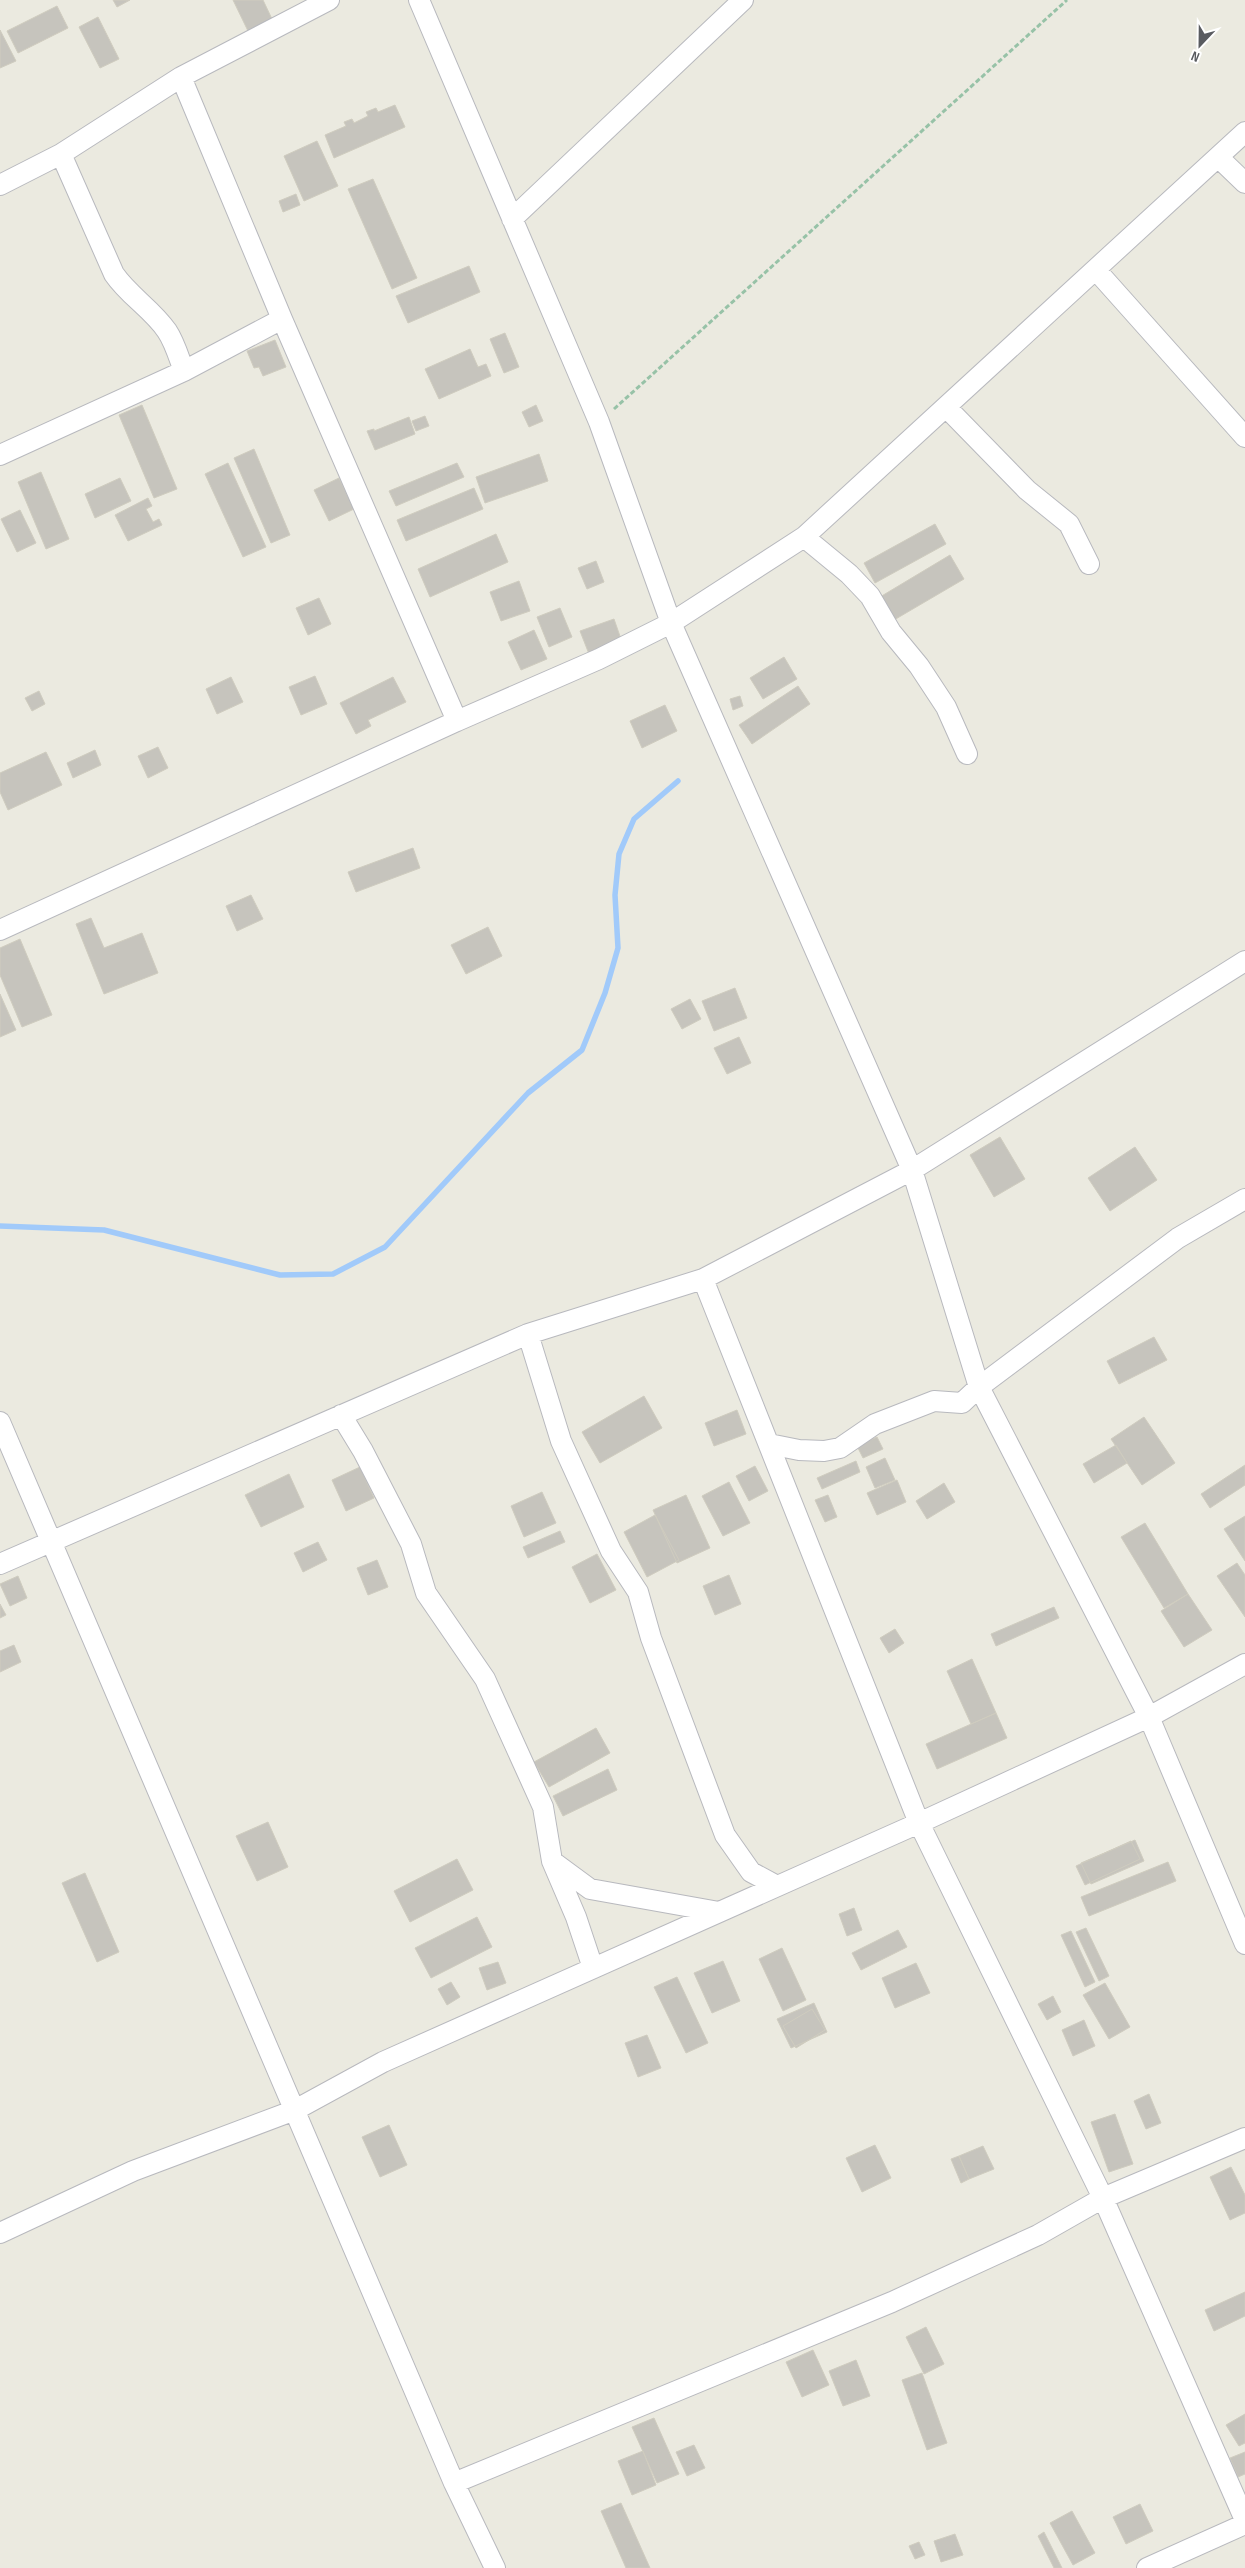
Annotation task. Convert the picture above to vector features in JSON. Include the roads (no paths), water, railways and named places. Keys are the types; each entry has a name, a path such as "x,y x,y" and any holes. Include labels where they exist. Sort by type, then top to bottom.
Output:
{"street":[{"path":"0,186 61,154 181,77 329,0"},
{"path":"419,0 599,422 671,623 912,1170 980,1387 1148,1716 1245,1944"},
{"path":"512,219 743,0"},
{"path":"181,77 282,319 457,720"},
{"path":"0,930 457,720 599,659 671,623 804,537 1245,132"},
{"path":"61,154 114,274 126,291 150,311 168,332 184,371"},
{"path":"1218,157 1245,183"},
{"path":"1096,270 1245,436"},
{"path":"0,455 184,371 282,319"},
{"path":"946,407 1020,484 1069,524 1089,564"},
{"path":"804,537 849,574 870,596 891,632 919,666 946,707 967,754"},
{"path":"0,1564 49,1540 528,1334 703,1279 912,1170 1245,961"},
{"path":"769,1444 799,1450 824,1451 840,1448 875,1424 934,1400 962,1403 980,1387 1178,1238 1245,1199"},
{"path":"703,1279 919,1822 1103,2198 1245,2520"},
{"path":"528,1334 561,1440 611,1551 638,1592 651,1638 725,1835 751,1872 777,1886"},
{"path":"341,1415 363,1451 411,1544 426,1593 485,1679 543,1807 552,1861 576,1917 593,1968"},
{"path":"0,1422 454,2483 495,2568"},
{"path":"0,2233 133,2171 295,2110 383,2062 919,1822 1148,1716 1245,1664"},
{"path":"552,1861 590,1889 719,1912"},
{"path":"454,2483 892,2302 1038,2235 1103,2198 1245,2138"},
{"path":"1147,2568 1245,2524"}],"waterway":[{"path":"0,1226 104,1230 280,1275 333,1274 385,1247 528,1093 582,1050 605,993 618,948 615,895 619,854 634,819 678,781"}]}
